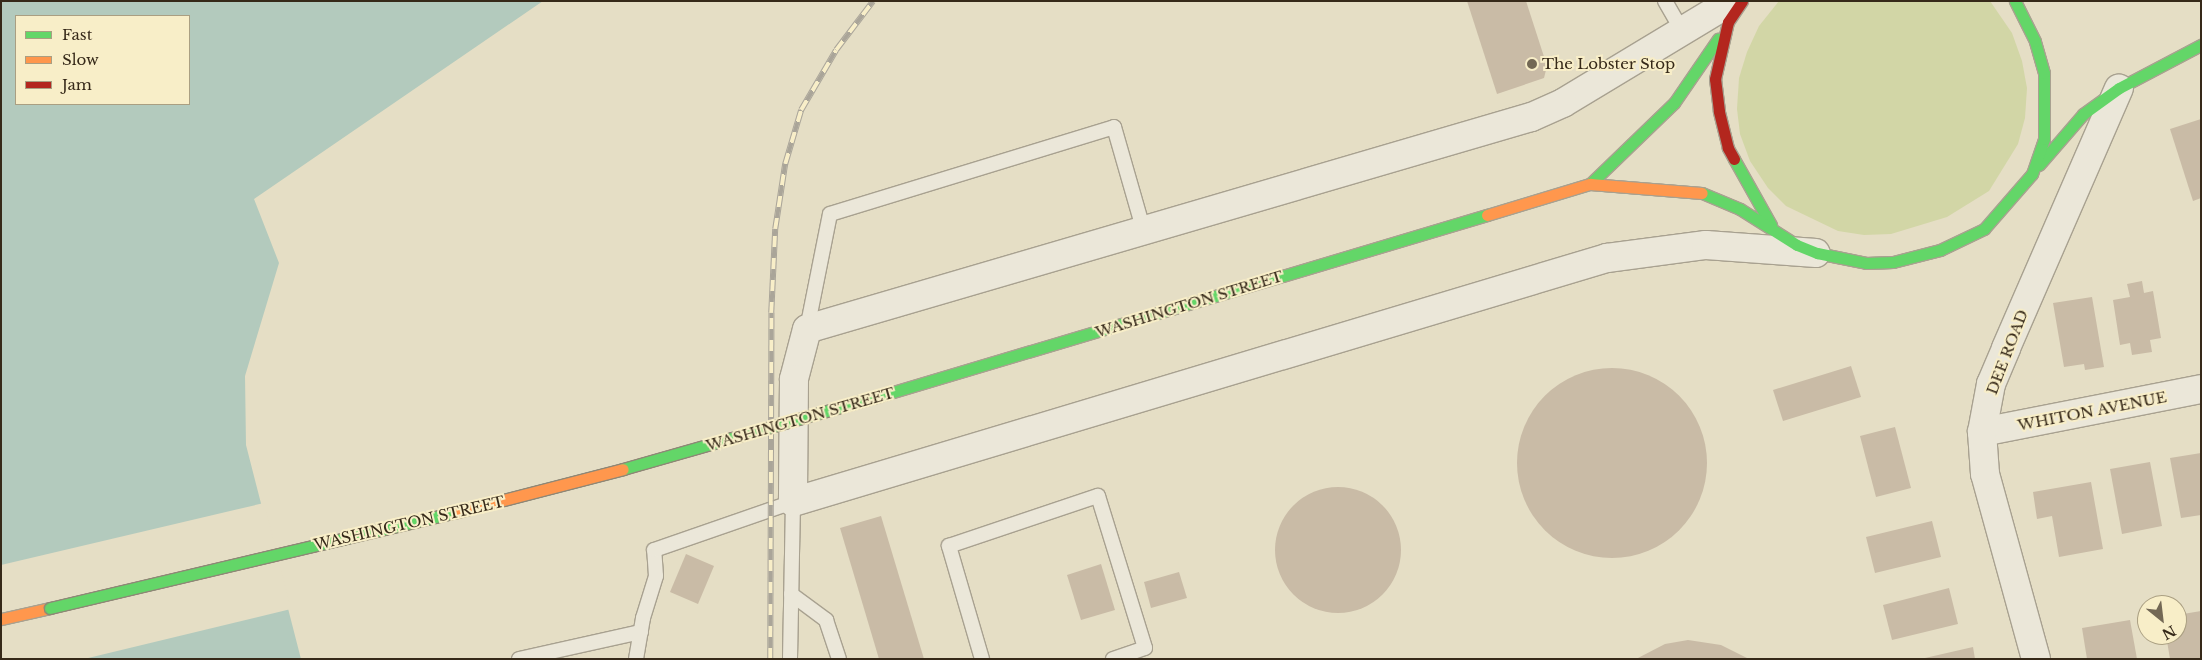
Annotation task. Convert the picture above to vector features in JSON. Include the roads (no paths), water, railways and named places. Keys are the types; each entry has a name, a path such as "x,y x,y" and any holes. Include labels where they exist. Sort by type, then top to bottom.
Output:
{"main road":[{"name":"WASHINGTON STREET","path":"1590,184 1674,103 1730,12 1742,1"},
{"path":"2015,1 2035,41 2044,73 2046,105 2044,139 2032,174"},
{"path":"1730,12 1715,79 1718,111 1728,148 1775,233"},
{"path":"2032,174 2083,114 2119,88 2201,45"},
{"name":"WASHINGTON STREET","path":"1,619 534,494 873,398 1590,184 1701,192 1740,209 1775,233 1817,253 1866,263 1893,262 1940,250 1984,229 2015,197 2032,174"}],"street":[{"path":"1730,12 1682,30 1563,103 1531,117 1143,228 807,329 794,379 793,502 1607,258 1706,245 1817,253"},
{"name":"DEE ROAD","path":"2036,659 1985,474 1982,432 1992,384 2006,348 2119,88"},
{"name":"WHITON AVENUE","path":"1982,432 2201,389"}],"lane":[{"path":"1665,1 1682,30"},
{"path":"807,329 830,214 1114,127 1143,228"},
{"path":"982,659 949,546 1098,496 1145,648 1113,659"},
{"path":"636,659 656,576 654,550 793,502 790,659"},
{"path":"791,594 826,620 839,659"},
{"path":"519,659 641,632"}],"railway":[{"path":"770,659 771,313 775,229 785,164 801,110 836,50 873,1"}],"place":[{"name":"The Lobster Stop","path":"1532,64"}]}
